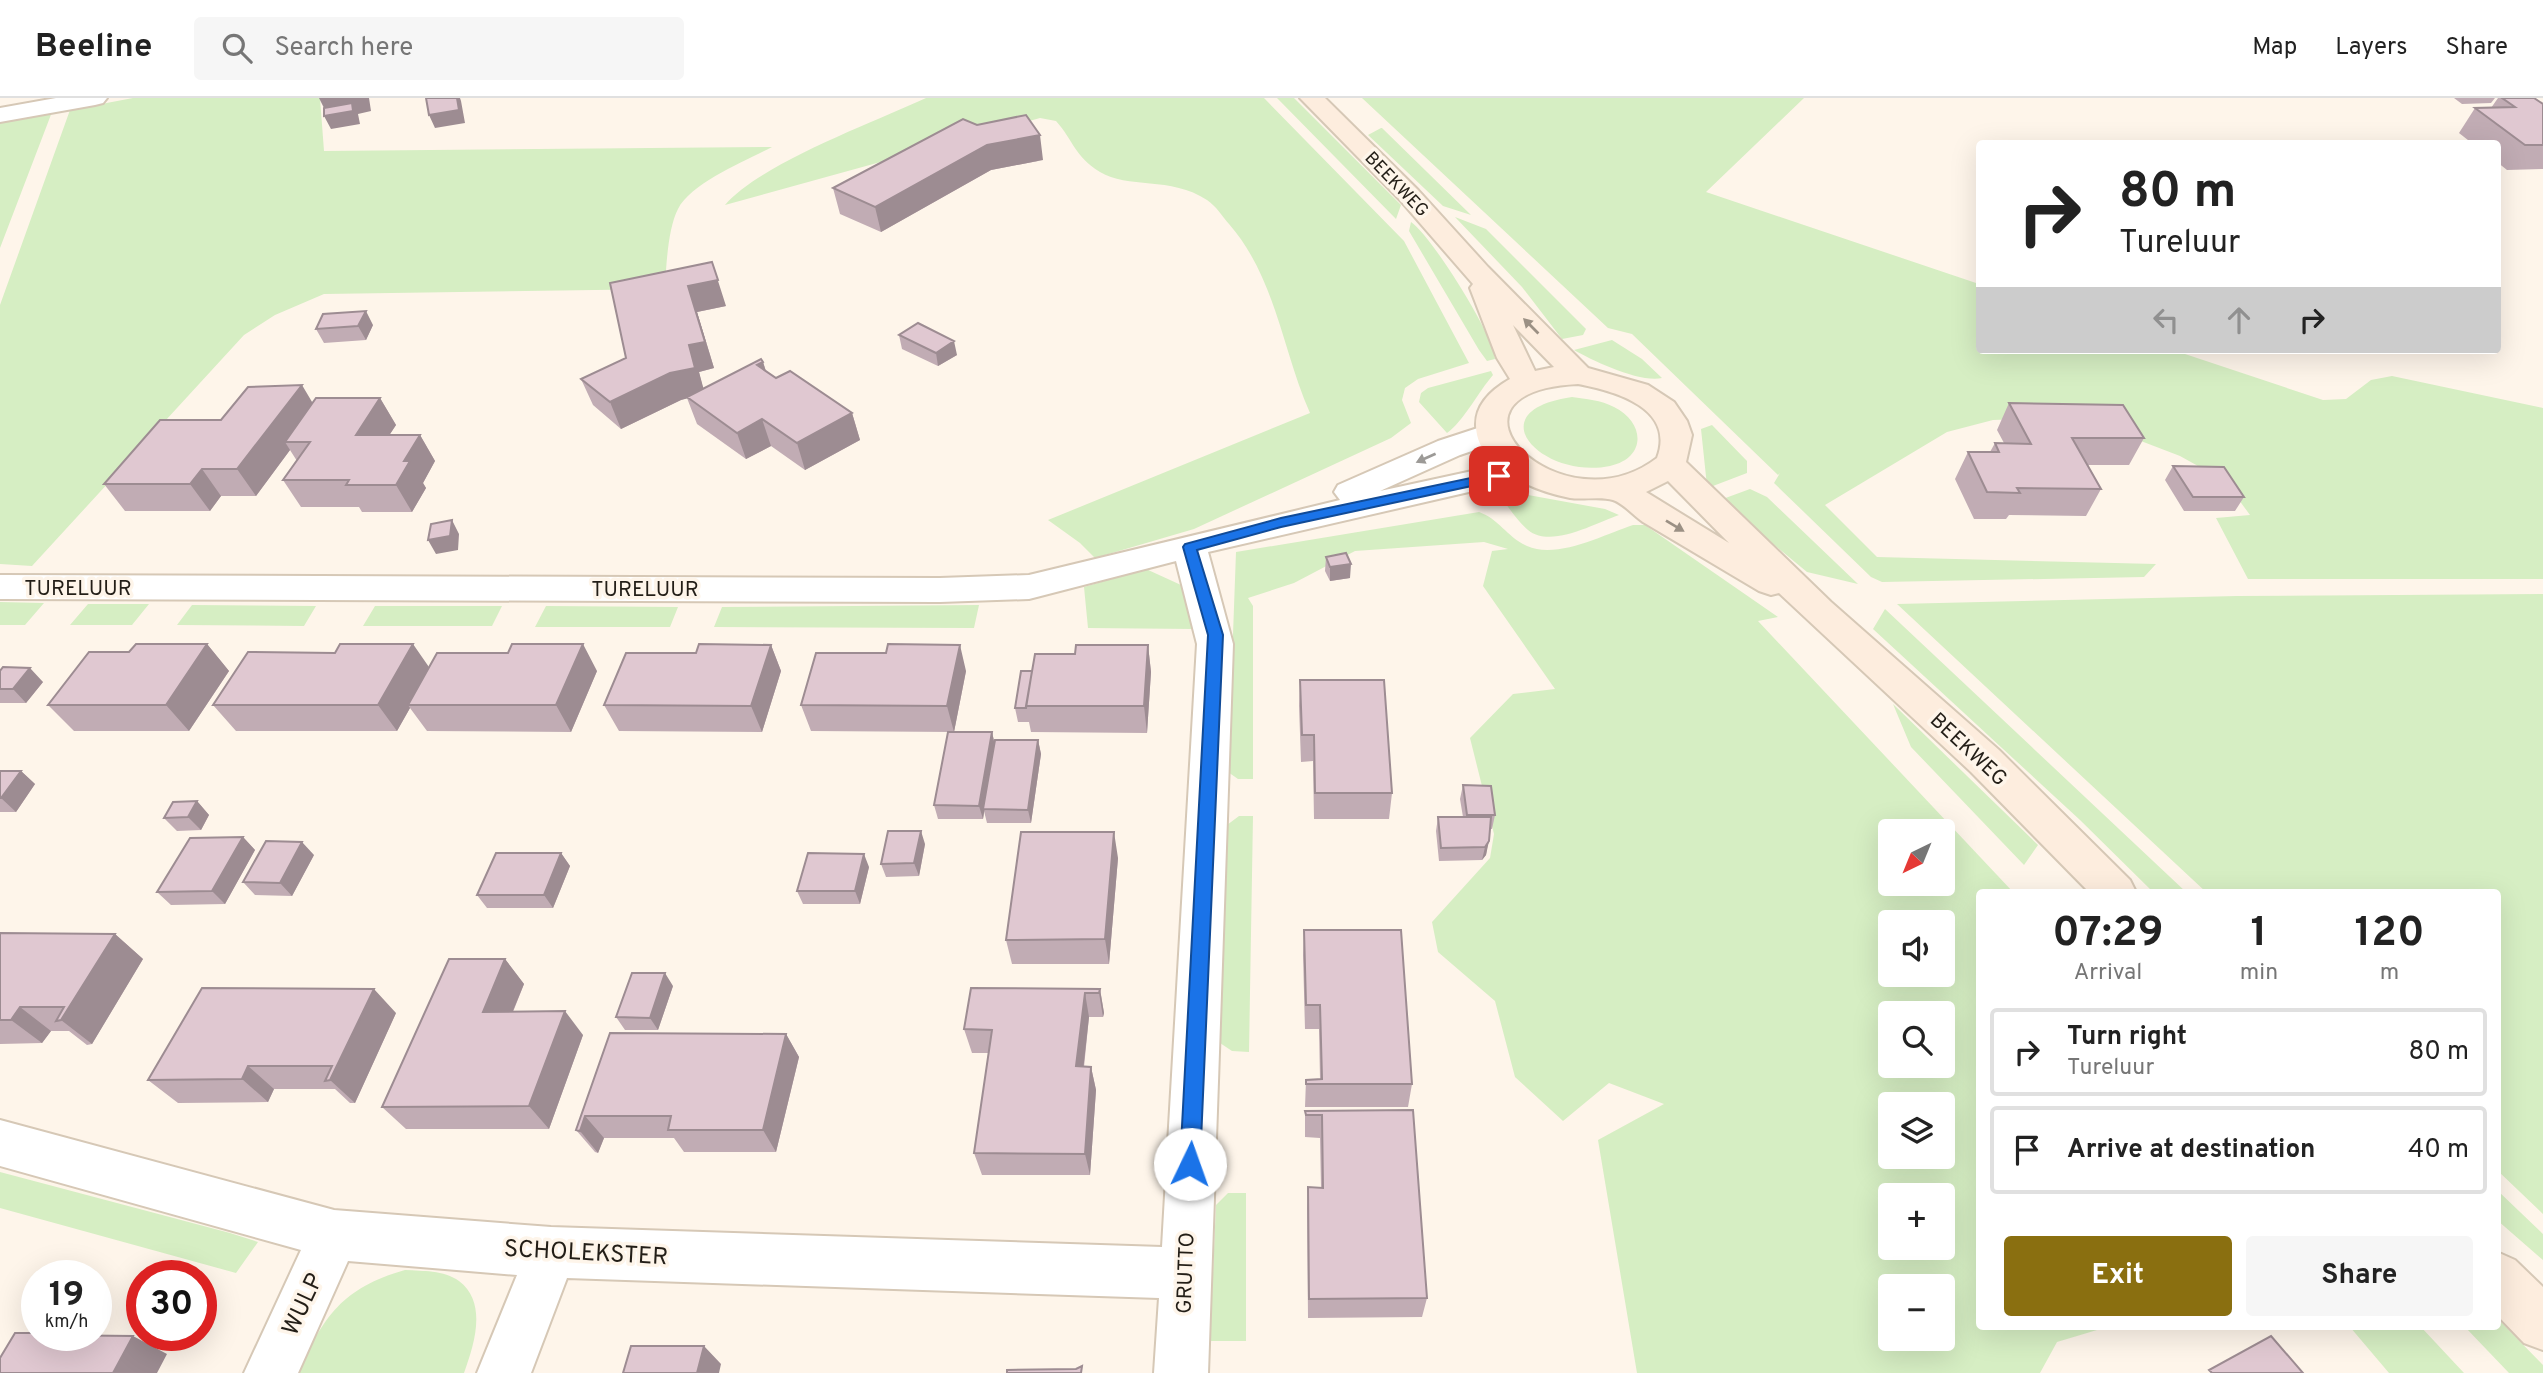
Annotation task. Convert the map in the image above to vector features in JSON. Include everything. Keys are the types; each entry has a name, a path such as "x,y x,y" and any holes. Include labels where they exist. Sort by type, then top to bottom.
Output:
{"main road":[{"name":"BEEKWEG","path":"1312,98 1409,195 1478,273 1578,375"},
{"name":"BEEKWEG","path":"1478,273 1512,358 1527,382"},
{"path":"1578,375 1637,391 1660,406 1674,425 1677,445 1669,464 1649,479 1619,488 1568,487 1523,470 1502,453 1490,434 1491,413 1504,395 1527,382 1578,375"},
{"name":"BEEKWEG","path":"1669,464 1818,611 1985,761 2112,889"},
{"name":"BEEKWEG","path":"1619,488 1651,512 1818,611"},
{"path":"2501,1282 2543,1324"}],"street":[{"path":"16,108 95,98"},
{"name":"TURELUUR","path":"1281,523 1449,448 1490,434"},
{"name":"TURELUUR","path":"0,587 953,590 1029,587 1281,523 1523,470"},
{"name":"GRUTTO","path":"1181,1373 1215,645 1190,547"},
{"name":"SCHOLEKSTER","path":"0,1143 334,1235 551,1252 1185,1273"},
{"name":"WULP","path":"271,1373 334,1235"},
{"path":"504,1373 551,1252"}],"green space":[{"path":"133,98 320,98 324,151 772,147 720,173 685,199 672,226 665,289 324,294 275,315 244,335 32,566 0,564 0,305 70,110"},
{"path":"926,98 1264,98 1404,241 1469,363 1418,379 1405,388 1402,400 1411,423 1391,438 1194,529 1095,558 1080,543 1048,520 1310,413 1277,315 1258,267 1245,245 1210,202 1179,188 1123,180 1100,172 1079,154 1056,121 1040,118 725,205 764,174 790,159"},
{"path":"1277,98 1294,98 1401,205 1396,219"},
{"path":"1362,98 1804,98 1706,192 1976,283 1976,354 2185,354 2323,400 2346,399 2371,380 2392,376 2543,408 2543,579 2248,579 2216,518 2250,515 2225,481 2180,456 2107,428 2047,418 1993,420 1947,432 1825,505 1877,557 2156,564 2144,577 1882,582 1871,577 1774,483 1780,473 1778,475 1632,334 1608,328"},
{"path":"52,112 0,248 0,121"},
{"path":"1382,128 1471,215 1443,206 1368,135"},
{"path":"1455,217 1486,229 1586,329 1583,335 1562,339 1522,287"},
{"path":"1411,222 1433,246 1474,309 1495,359 1487,361 1479,350 1409,231"},
{"path":"1612,340 1642,359 1662,378 1629,374 1574,350"},
{"path":"1491,371 1493,375 1459,422 1447,433 1419,402 1421,393 1428,388"},
{"path":"1572,397 1614,407 1632,421 1638,439 1631,456 1610,466 1585,468 1562,463 1543,454 1530,442 1524,429 1528,416 1543,405"},
{"path":"1712,425 1747,461 1747,473 1707,486 1701,429"},
{"path":"1750,489 1767,497 1858,584 1807,572 1720,500"},
{"path":"1496,491 1605,509 1619,515 1561,536 1538,535 1528,530 1515,516"},
{"path":"1479,512 1520,542 1539,549 1566,548 1633,525 1645,525 1778,617 1758,621 1944,819 1878,819 1878,896 1955,896 1955,830 2010,889 1976,889 1976,1330 2097,1330 2057,1342 2040,1373 1637,1373 1598,1140 1664,1104 1609,1083 1563,1121 1515,1077 1495,1001 1438,952 1432,922 1490,858 1494,834 1470,738 1513,694 1555,689 1483,586 1492,551 1508,549 1484,542 1355,551 1294,583 1248,598 1253,606 1253,779 1238,779 1228,772 1236,552"},
{"path":"1146,569 1181,585 1194,629 1088,628 1084,587"},
{"path":"2543,594 2543,1214 2501,1174 2501,889 2203,889 1897,604 2237,596"},
{"path":"0,602 44,603 25,625 0,625"},
{"path":"88,604 149,604 132,625 70,625"},
{"path":"192,605 316,606 304,626 177,625"},
{"path":"979,605 974,628 714,627 722,607"},
{"path":"375,606 502,606 492,626 363,626"},
{"path":"546,606 678,607 670,627 535,627"},
{"path":"1885,609 2183,889 2150,889 2080,820 1873,629"},
{"path":"1893,704 2038,845 2024,865 1911,747"},
{"path":"1239,816 1253,816 1249,1052 1232,1051 1220,1043 1227,825"},
{"path":"0,1172 258,1242 236,1273 217,1268 217,1260 189,1260 0,1208"},
{"path":"1228,1193 1246,1193 1246,1341 1210,1341 1216,1205"},
{"path":"2501,1194 2543,1234 2543,1260 2501,1223"},
{"path":"405,1270 447,1275 468,1290 476,1312 476,1325 472,1350 464,1373 298,1373 327,1320 350,1295 383,1277"},
{"path":"2501,1322 2543,1365 2543,1373 2509,1373 2468,1330 2501,1330"},
{"path":"2353,1330 2424,1330 2464,1373 2389,1373"}],"building":[{"path":"426,98 457,98 459,110 429,115"},
{"path":"2502,98 2534,98 2543,104 2543,145 2525,145 2475,108 2515,107"},
{"path":"352,103 353,111 324,116 324,108"},
{"path":"1026,115 1040,135 987,145 875,207 833,188 963,119 977,125"},
{"path":"712,262 718,280 688,286 705,342 689,345 695,368 670,373 610,402 581,379 626,358 610,283"},
{"path":"366,311 358,326 316,329 323,314"},
{"path":"918,323 954,341 936,353 899,335"},
{"path":"761,359 763,362 757,365 776,378 790,371 852,413 797,443 762,419 737,433 687,397"},
{"path":"302,385 237,469 202,469 190,484 104,484 160,420 221,420 248,387"},
{"path":"316,398 380,398 356,435 420,435 404,461 410,461 396,485 346,485 349,480 283,480 310,442 285,442"},
{"path":"2009,403 2123,405 2144,438 2072,438 2101,489 2017,488 2020,493 1987,492 1968,452 1999,452 1995,443 2031,444"},
{"path":"2173,466 2224,467 2244,497 2193,497"},
{"path":"452,520 450,536 428,540 431,524"},
{"path":"1346,553 1351,564 1330,567 1326,557"},
{"path":"136,644 207,644 166,705 48,705 89,652 129,652"},
{"path":"340,644 413,644 378,705 213,705 248,652 335,653"},
{"path":"512,644 583,644 556,705 408,705 437,653 508,653"},
{"path":"699,644 771,645 751,706 604,705 626,653 696,653"},
{"path":"888,644 960,645 947,706 801,705 816,653 886,653"},
{"path":"1076,645 1148,645 1144,706 1026,706 1035,654 1075,654"},
{"path":"3,667 30,668 13,689 0,689 0,671"},
{"path":"1021,671 1032,671 1026,708 1015,708"},
{"path":"1300,680 1384,680 1392,793 1315,793 1314,735 1302,735"},
{"path":"948,732 992,732 979,806 934,805"},
{"path":"995,740 1038,740 1028,810 983,809"},
{"path":"0,771 21,771 1,798 0,798"},
{"path":"1463,785 1491,786 1495,815 1467,815"},
{"path":"197,801 188,817 164,818 173,802"},
{"path":"1438,817 1491,817 1489,841 1485,847 1441,848"},
{"path":"888,831 921,831 914,863 881,864"},
{"path":"1021,832 1114,832 1105,939 1006,940"},
{"path":"243,837 212,891 157,892 190,838"},
{"path":"266,841 302,842 280,883 243,882"},
{"path":"496,853 561,853 544,895 477,895"},
{"path":"808,853 864,854 855,891 797,891"},
{"path":"1304,930 1401,930 1412,1084 1306,1084 1306,1080 1322,1079 1320,1005 1306,1005"},
{"path":"0,933 115,934 61,1020 56,1021 64,1007 20,1007 11,1020 0,1020"},
{"path":"449,959 505,959 483,1012 565,1011 529,1106 382,1107"},
{"path":"632,973 665,973 650,1018 616,1017"},
{"path":"202,988 374,989 330,1080 325,1081 332,1066 248,1066 242,1079 148,1080"},
{"path":"971,988 1100,989 1099,993 1085,993 1076,1066 1091,1067 1085,1154 974,1153 992,1030 964,1029"},
{"path":"610,1033 786,1034 763,1130 668,1130 671,1116 585,1116 580,1131 576,1130"},
{"path":"1413,1110 1427,1298 1309,1299 1308,1187 1323,1188 1322,1115 1306,1115 1305,1111"},
{"path":"15,1333 21,1333 21,1351 112,1351 112,1336 126,1336 126,1349 113,1373 0,1373 0,1358"},
{"path":"2271,1336 2303,1373 2212,1373 2209,1370"},
{"path":"631,1346 704,1346 697,1373 623,1373"},
{"path":"1082,1366 1081,1373 1007,1373 1007,1370 1076,1369"}],"route":[{"path":"1190,1164 1215,635 1190,547 1281,523 1499,476"}]}
